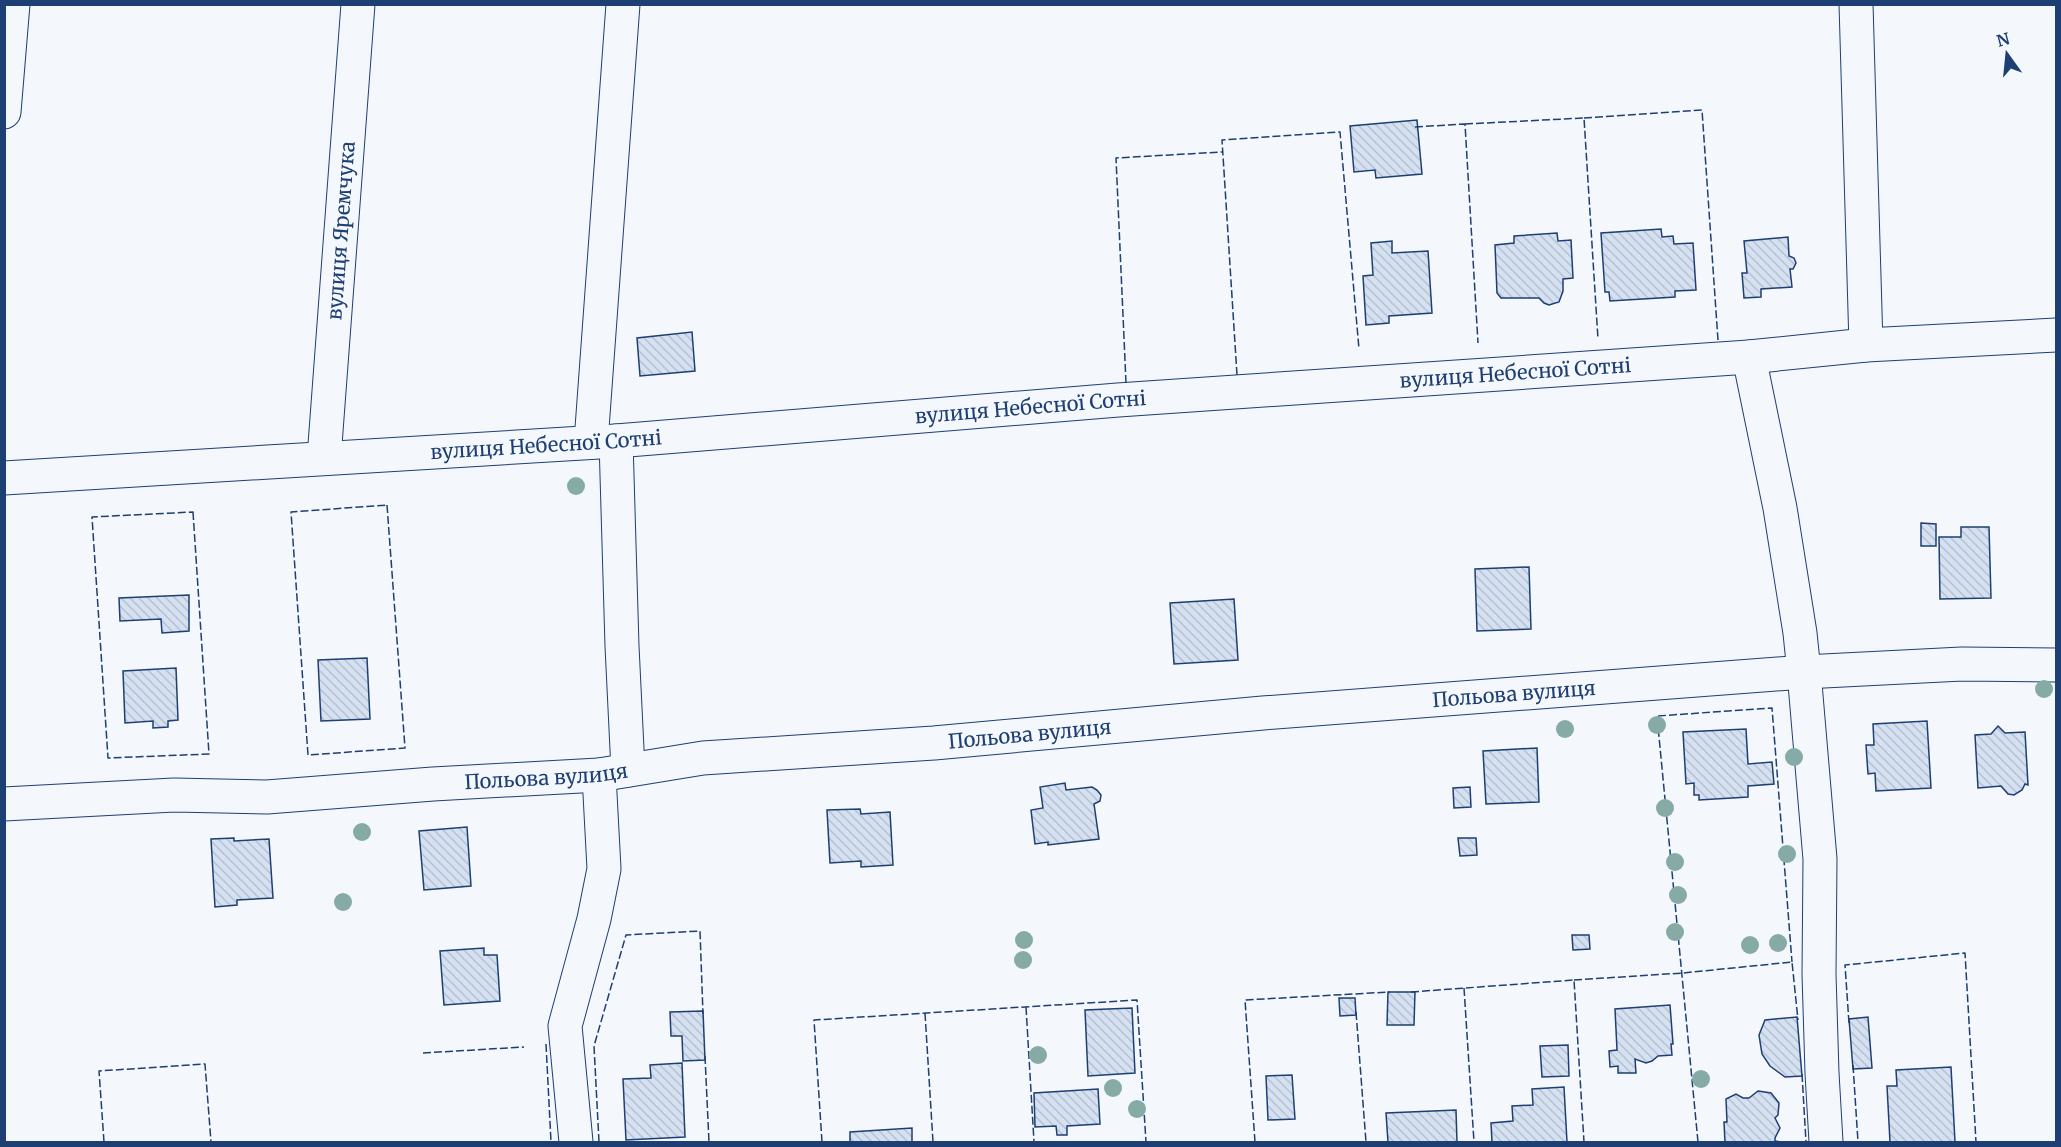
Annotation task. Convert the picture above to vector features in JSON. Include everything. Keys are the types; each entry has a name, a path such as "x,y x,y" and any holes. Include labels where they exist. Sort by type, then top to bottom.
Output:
{"street":[{"path":"4,112 13,4"},
{"name":"вулиця Яремчука","path":"324,458 358,4"},
{"path":"576,1143 565,1026 594,919 604,869 622,646 604,442 623,4"},
{"path":"1856,4 1866,345"},
{"name":"вулиця Небесної Сотні","path":"4,478 604,442 1118,400 1749,357 1866,345 2056,334"},
{"path":"1749,357 1780,508 1804,672 1820,859 1819,974 1826,1143"},
{"name":"Польова вулиця","path":"4,804 174,795 267,797 613,773 704,758 934,743 1263,713 1804,672 1962,664 2056,665"}],"building":[{"path":"1417,120 1422,174 1376,178 1375,170 1354,172 1350,126"},
{"path":"1661,229 1662,237 1673,236 1674,244 1693,243 1696,290 1675,291 1675,297 1610,301 1609,292 1605,292 1601,233"},
{"path":"1557,233 1558,241 1571,240 1573,278 1563,279 1563,291 1559,302 1549,305 1539,298 1501,298 1497,293 1495,245 1514,243 1514,236"},
{"path":"1788,237 1789,256 1794,258 1796,263 1793,269 1790,269 1792,287 1761,289 1761,297 1744,298 1742,273 1747,273 1744,241"},
{"path":"1392,241 1392,253 1428,251 1432,313 1389,316 1389,323 1366,325 1363,276 1373,275 1371,243"},
{"path":"692,332 695,371 640,376 637,338"},
{"path":"1921,523 1936,524 1936,546 1921,546"},
{"path":"1961,527 1989,527 1991,598 1940,599 1939,537 1961,537"},
{"path":"1529,567 1531,629 1477,631 1475,569"},
{"path":"189,595 189,631 162,633 161,619 120,621 119,598"},
{"path":"1234,599 1238,660 1174,664 1170,603"},
{"path":"367,658 370,719 321,721 318,660"},
{"path":"176,668 178,720 168,721 168,727 153,728 153,721 125,723 123,671"},
{"path":"1927,721 1931,788 1876,791 1875,773 1868,774 1866,745 1874,745 1873,724"},
{"path":"1998,726 2005,733 2025,732 2028,785 2025,784 2022,790 2014,795 2008,794 2001,786 1978,788 1975,735 1991,734"},
{"path":"1746,729 1748,764 1772,762 1774,784 1748,786 1748,797 1699,800 1699,795 1694,795 1694,783 1686,784 1683,732"},
{"path":"1537,748 1539,802 1486,804 1483,751"},
{"path":"1065,783 1066,790 1092,787 1101,795 1100,801 1094,804 1099,839 1048,845 1048,842 1035,844 1031,810 1043,808 1040,787"},
{"path":"1470,787 1471,807 1454,808 1453,788"},
{"path":"860,809 861,814 890,812 893,865 861,867 861,861 830,863 827,810"},
{"path":"467,827 471,886 424,890 419,831"},
{"path":"234,838 234,841 269,839 273,898 237,900 237,905 215,907 211,839"},
{"path":"1458,838 1476,838 1477,855 1460,856"},
{"path":"1572,935 1589,935 1590,949 1573,950"},
{"path":"484,948 484,955 497,955 500,1001 444,1005 440,951"},
{"path":"1388,992 1415,992 1414,1025 1387,1025"},
{"path":"1339,998 1355,998 1356,1015 1340,1016"},
{"path":"1670,1005 1672,1055 1658,1056 1646,1063 1635,1059 1636,1073 1618,1073 1618,1066 1610,1067 1609,1051 1617,1050 1615,1009"},
{"path":"1132,1008 1135,1073 1088,1076 1085,1010"},
{"path":"703,1011 705,1060 683,1061 682,1036 671,1036 670,1012"},
{"path":"1797,1017 1802,1076 1785,1077 1770,1066 1762,1054 1759,1035 1765,1020"},
{"path":"1868,1017 1872,1068 1853,1069 1849,1019"},
{"path":"1568,1045 1569,1076 1542,1077 1540,1046"},
{"path":"682,1063 685,1137 626,1140 623,1079 651,1078 650,1065"},
{"path":"1951,1067 1955,1142 1890,1142 1887,1086 1897,1086 1896,1070"},
{"path":"1292,1075 1295,1119 1268,1120 1266,1076"},
{"path":"1564,1087 1567,1142 1492,1142 1491,1123 1513,1121 1512,1106 1533,1105 1532,1089"},
{"path":"1098,1089 1100,1124 1067,1126 1067,1135 1057,1135 1056,1126 1035,1127 1034,1093"},
{"path":"1758,1091 1771,1093 1779,1103 1778,1115 1775,1118 1780,1128 1775,1141 1781,1142 1725,1142 1726,1099 1736,1094 1749,1098"},
{"path":"1456,1110 1457,1142 1388,1142 1386,1113"},
{"path":"912,1128 912,1142 850,1142 850,1132"}],"fence":[{"path":"1584,118 1702,110 1718,340"},
{"path":"1465,124 1584,118 1598,339"},
{"path":"1415,127 1465,124 1478,343"},
{"path":"1237,375 1222,140 1340,132 1359,349"},
{"path":"1126,383 1116,158 1222,152"},
{"path":"387,505 405,748 308,755 291,512 387,505"},
{"path":"193,512 209,754 108,758 92,517 193,512"},
{"path":"1698,1142 1657,716 1772,708 1792,962"},
{"path":"599,1142 594,1046 626,935 700,931 703,1014"},
{"path":"1849,1023 1845,965 1965,953 1976,1142"},
{"path":"1574,980 1683,973 1792,962 1798,1020"},
{"path":"1411,992 1574,980 1584,1142"},
{"path":"1464,988 1474,1142"},
{"path":"1255,1142 1245,1000 1390,992"},
{"path":"822,1142 814,1020 1137,1000 1146,1142"},
{"path":"1026,1007 1034,1142"},
{"path":"1356,1012 1366,1142"},
{"path":"925,1013 933,1142"},
{"path":"546,1044 551,1142"},
{"path":"423,1053 524,1047"},
{"path":"705,1056 709,1142"},
{"path":"104,1142 99,1071 205,1064 211,1142"},
{"path":"1853,1065 1858,1142"},
{"path":"1802,1074 1806,1142"}]}
